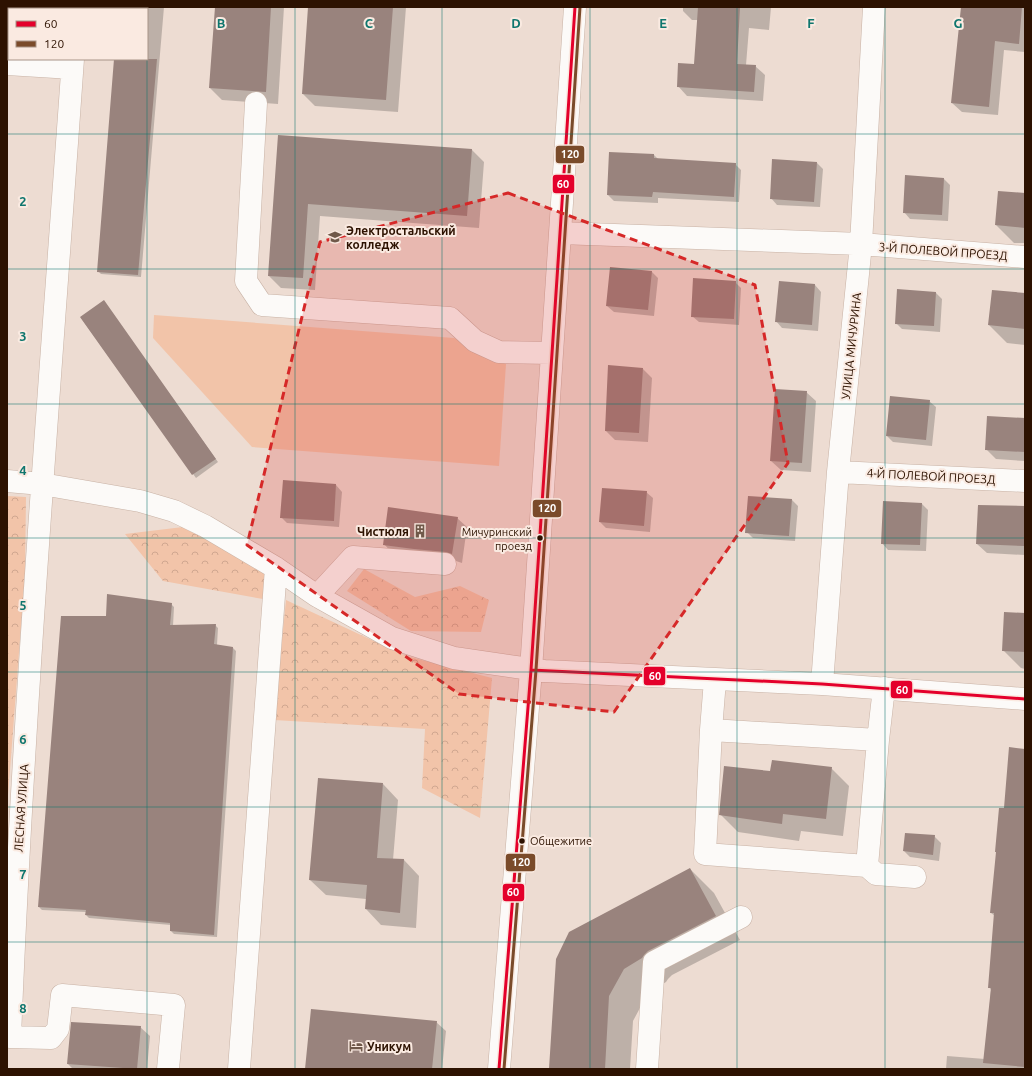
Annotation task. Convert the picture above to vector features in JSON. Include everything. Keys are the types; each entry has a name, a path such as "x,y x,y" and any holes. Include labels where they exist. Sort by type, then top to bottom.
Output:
{"street":[{"path":"499,1069 531,670 576,7"},
{"name":"УЛИЦА МИЧУРИНА","path":"822,684 838,472 861,244 874,7"},
{"path":"7,64 72,63"},
{"name":"ЛЕСНАЯ УЛИЦА","path":"72,63 11,888 10,1036 51,1038 58,1029 62,995 174,1005 168,1069"},
{"path":"256,103 246,281 262,305 450,318 475,341 499,352 552,354"},
{"name":"3-Й ПОЛЕВОЙ ПРОЕЗД","path":"560,233 861,244 1025,257"},
{"name":"4-Й ПОЛЕВОЙ ПРОЕЗД","path":"838,472 1025,481"},
{"path":"7,481 42,484 140,501 174,511 205,526 276,568 317,596 392,638 454,658 531,670 822,684 1025,699"},
{"path":"317,596 353,557 445,564"},
{"path":"239,1069 276,568"},
{"path":"715,680 705,854 867,866 876,874 915,877"},
{"path":"867,866 884,688"},
{"path":"711,730 878,740"},
{"path":"647,1069 654,962 741,917"}],"highlighted area":[{"path":"508,193 755,285 788,463 614,712 459,694 247,545 320,242"}],"green space":[{"path":"154,315 454,338 506,364 499,466 252,447 153,338"},
{"path":"7,496 26,497 25,574 8,796 7,796"},
{"path":"183,527 266,572 263,599 163,581 125,534"},
{"path":"364,569 415,597 460,586 489,600 481,632 411,631 347,591"},
{"path":"286,600 406,656 492,678 480,818 422,788 425,729 274,720"}],"building":[{"path":"215,7 271,7 266,92 209,88"},
{"path":"308,7 393,7 386,100 302,94"},
{"path":"698,7 740,7 737,64 756,65 754,92 677,87 678,63 694,64"},
{"path":"961,7 1022,7 1019,44 995,41 989,107 951,103"},
{"path":"157,59 138,275 97,272 114,60"},
{"path":"278,135 472,149 467,216 308,204 303,278 268,276"},
{"path":"609,152 654,154 654,158 736,163 734,197 653,192 652,197 607,195"},
{"path":"772,159 817,162 814,202 770,199"},
{"path":"905,175 944,178 942,215 903,213"},
{"path":"998,191 1025,193 1025,228 995,225"},
{"path":"610,267 652,271 648,310 606,306"},
{"path":"693,278 736,281 734,319 691,317"},
{"path":"779,281 815,284 812,325 775,322"},
{"path":"897,289 936,292 934,326 895,324"},
{"path":"992,290 1025,293 1025,329 988,325"},
{"path":"104,300 216,459 192,475 80,317"},
{"path":"608,365 643,368 639,433 605,431"},
{"path":"775,389 807,391 802,463 770,461"},
{"path":"890,396 930,400 926,440 886,436"},
{"path":"987,416 1025,418 1025,452 985,450"},
{"path":"283,480 336,484 334,521 280,518"},
{"path":"602,488 647,491 644,526 599,522"},
{"path":"748,496 792,499 789,536 745,533"},
{"path":"883,501 922,503 920,545 881,544"},
{"path":"978,505 1025,506 1025,546 976,544"},
{"name":"Чистюля","path":"388,507 458,517 452,554 446,552 383,545"},
{"path":"107,594 172,603 170,625 216,624 214,644 233,647 214,935 170,931 170,923 85,915 86,910 38,907 61,616 106,616"},
{"path":"1004,612 1025,613 1025,652 1002,651"},
{"path":"1009,747 1025,749 1025,1067 983,1063 991,988 988,988 994,913 990,913 995,852 999,808 1004,808"},
{"path":"772,760 832,767 826,819 783,814 782,824 719,815 724,766 770,771"},
{"path":"318,778 383,783 377,858 404,859 400,913 365,909 367,885 309,880"},
{"path":"905,833 935,835 933,855 903,851"},
{"path":"690,868 716,916 648,951 642,958 624,969 609,996 605,1069 549,1069 556,959 569,932"},
{"path":"311,1009 437,1021 432,1069 305,1069"},
{"path":"71,1022 141,1026 137,1069 67,1064"}],"transit line":[{"name":"60","path":"499,1069 531,670 575,7"},
{"name":"120","path":"504,1069 536,670 580,7"},
{"name":"60","path":"531,670 822,684 1025,699"}],"place":[{"name":"Электростальский колледж","path":"335,237"},
{"name":"Чистюля","path":"420,531"},
{"name":"Мичуринский проезд","path":"540,538"},
{"name":"Общежитие","path":"522,841"},
{"name":"Уникум","path":"356,1046"}]}
